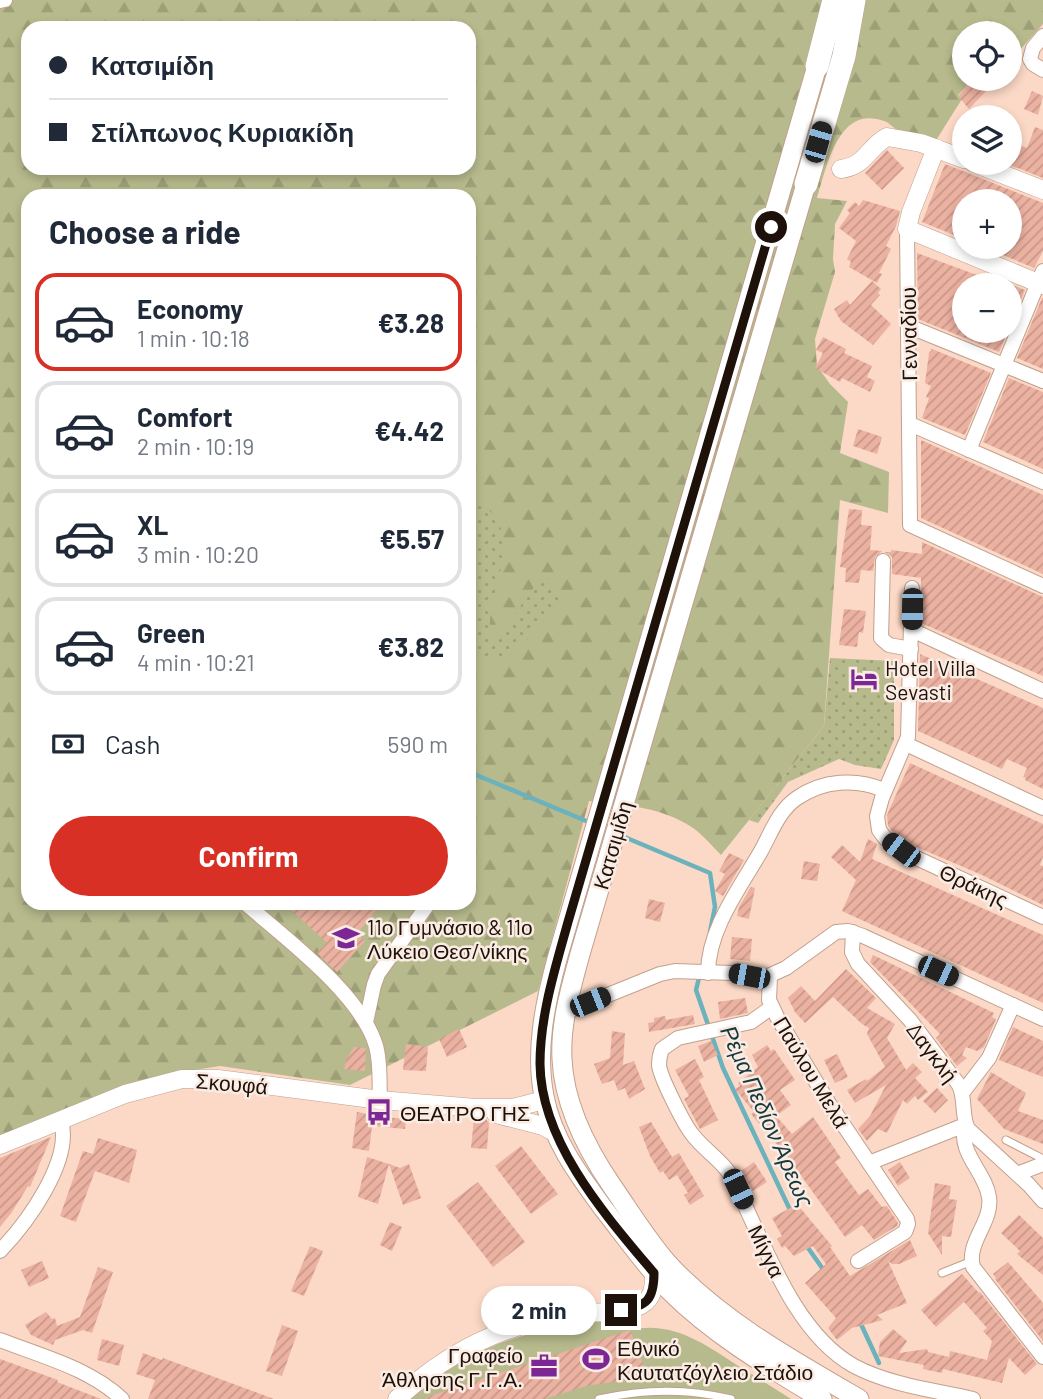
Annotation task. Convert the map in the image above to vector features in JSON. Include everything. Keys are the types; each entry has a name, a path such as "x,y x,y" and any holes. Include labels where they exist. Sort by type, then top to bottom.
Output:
{"highway":[{"path":"817,66 824,0"},
{"path":"817,66 834,0"},
{"path":"844,56 854,0"},
{"path":"806,184 863,0"}],"main road":[{"name":"Κατσιμίδη","path":"817,66 601,805 547,1000 540,1061 544,1100 556,1133 586,1185 654,1273 714,1328 822,1399"},
{"name":"Κατσιμίδη","path":"806,184 613,840 566,1012 562,1058 567,1090 581,1134 598,1166 671,1266 746,1328 859,1399"},
{"path":"544,1100 567,1090"}],"street":[{"path":"0,1 5,0"},
{"path":"1043,36 1033,48 1030,59 1043,71"},
{"path":"841,169 852,168 887,137 906,139 952,154"},
{"name":"Γενναδίου","path":"936,148 907,229 910,525 1043,586"},
{"path":"1005,175 1043,190"},
{"path":"907,229 1041,280 969,450"},
{"path":"908,326 1043,381"},
{"path":"910,424 1043,482"},
{"path":"883,561 881,638 889,645 911,649"},
{"name":"Θράκης","path":"912,587 909,730 906,744 884,790 877,816 879,830 885,838 908,854 1043,917"},
{"path":"912,630 1043,691"},
{"path":"906,744 1043,808"},
{"path":"702,973 729,905 780,816 792,802 810,791 831,784 857,783 884,790"},
{"path":"253,910 327,976 366,1023 377,1047 380,1100"},
{"path":"366,1023 378,974 424,910"},
{"path":"566,1012 660,974 675,971 770,977 832,934 849,932 1043,1018"},
{"name":"Δαγκλή","path":"849,932 852,952 858,964 909,1020 953,1075 963,1092 965,1125"},
{"name":"Παύλου Μελά","path":"770,977 769,1000 772,1007 830,1105 908,1224 905,1231 858,1261"},
{"path":"963,1092 985,1065 1013,1005"},
{"name":"Μίγγα","path":"772,1007 751,1023 675,1040 662,1049 659,1064 662,1078 692,1134 730,1174 793,1302 807,1324 833,1351 862,1369 907,1385 973,1399"},
{"name":"Σκουφά","path":"0,1145 138,1090 182,1079 218,1079 380,1100 476,1108 513,1108 544,1100"},
{"name":"Σκουφά","path":"476,1108 543,1126 556,1133"},
{"path":"0,1251 27,1219 49,1181 61,1147 61,1121"},
{"path":"869,1163 965,1125"},
{"path":"965,1125 978,1141 1017,1174 1043,1201"},
{"path":"965,1125 967,1150 989,1196 988,1212 974,1248 972,1261 976,1273 1043,1357"},
{"path":"1017,1174 1043,1164"},
{"path":"397,1399 445,1360 513,1326 553,1317 639,1306 648,1300 652,1293 654,1273"},
{"path":"0,1340 88,1376 122,1399"}],"lane":[{"path":"1006,1140 1043,1158"},
{"path":"942,1273 972,1261"},
{"path":"599,1399 667,1390 731,1399"}],"green space":[{"path":"0,0 1043,0 1043,24 1022,48 1022,21 952,21 952,91 962,91 958,95 962,99 958,105 952,105 952,115 935,142 901,132 884,121 868,118 856,122 845,130 837,141 817,198 847,201 835,224 835,272 815,339 817,366 848,402 840,453 889,472 888,513 840,500 824,726 721,855 697,831 669,815 643,808 589,801 538,991 350,1085 220,1066 169,1074 0,1140"},
{"path":"476,500 496,517 502,535 502,563 492,606 490,634 498,638 544,573 563,594 528,640 498,660 476,660"},
{"path":"830,658 894,661 894,740 881,769 855,765 839,759 788,782 758,823 749,820 824,726"},
{"name":"Εθνικό Καυτατζόγλειο Στάδιο","path":"626,1316 630,1330 661,1328 688,1336 791,1399 409,1399 435,1378 485,1349 537,1332"}],"building":[{"path":"963,91 986,91 973,105 966,105 958,96"},
{"path":"1032,91 1043,96 1038,115 1024,109"},
{"path":"1035,127 1043,130 1043,178 1022,170 1022,146 1027,148"},
{"path":"887,150 904,168 882,190 865,173"},
{"path":"945,164 952,167 952,175 973,175 1008,189 952,189 952,234 922,222"},
{"path":"1022,195 1043,203 1043,251 1034,268 1013,259 1022,259"},
{"path":"863,200 900,211 886,246 891,249 877,283 849,267 851,262 847,259 856,241 839,228 850,213 847,210 855,202 859,206"},
{"path":"917,253 971,273 952,273 952,333 918,319"},
{"path":"872,281 881,289 878,293 880,295 871,305 891,324 873,345 841,321 834,309 847,300 850,305"},
{"path":"1043,298 1043,369 1017,358"},
{"path":"823,337 846,349 844,353 872,366 867,377 875,381 870,392 842,378 840,382 815,368 823,353 816,350"},
{"path":"977,343 1003,343 999,352"},
{"path":"932,349 991,373 965,435 922,418 931,386 925,383 929,353"},
{"path":"1009,378 1043,392 1043,469 983,442"},
{"path":"858,429 882,437 877,454 853,446"},
{"path":"921,440 1043,495 1043,574 921,518"},
{"path":"849,509 862,510 861,525 872,526 870,550 882,551 875,557 873,571 861,570 859,583 845,582 846,568 840,567"},
{"path":"922,542 1043,597 1043,676 921,623 921,578 892,574 892,557 885,552 891,550 922,554"},
{"path":"844,609 866,611 863,633 859,632 857,647 839,645"},
{"path":"920,654 1043,708 1043,789 1025,780 1023,777 1027,768 1007,759 1002,769 918,731"},
{"path":"910,763 1043,824 1043,857 1040,865 1043,866 1043,905 912,845 892,831 888,826 887,815"},
{"path":"868,839 877,844 872,859 1043,935 1043,1003 842,911 856,880 831,857 842,845 860,862"},
{"path":"729,853 744,860 723,896 715,891 725,874 719,871"},
{"path":"804,861 820,864 817,881 801,879"},
{"path":"751,887 755,888 749,919 737,916 739,907"},
{"path":"649,899 665,903 660,922 645,918"},
{"name":"11ο Γυμνάσιο & 11ο Λύκειο Θεσ/νίκης","path":"292,910 376,910 357,934 365,941 337,972 317,953 327,943"},
{"path":"732,937 752,939 750,961 730,959"},
{"path":"873,955 994,1013 992,1017 996,1019 984,1047 977,1051 966,1047 962,1055 967,1058 957,1066 936,1038 940,1034 870,962"},
{"path":"846,969 876,998 867,1008 895,1024 887,1038 906,1070 913,1063 922,1072 915,1078 928,1092 918,1100 915,1096 907,1104 903,1100 887,1133 878,1129 867,1141 858,1129 870,1116 886,1085 855,1103 847,1090 866,1079 867,1081 885,1067 867,1034 869,1028 833,997 805,1023 788,998 801,986 815,1001"},
{"path":"745,998 748,1013 720,1019 718,1002"},
{"path":"693,1015 695,1024 649,1032 648,1023 654,1022 654,1018 665,1016 666,1020"},
{"path":"1013,1027 1043,1041 1043,1077 999,1060"},
{"path":"459,1029 467,1047 447,1057 439,1039"},
{"path":"612,1031 625,1033 623,1065 634,1061 645,1089 629,1099 625,1088 618,1091 614,1080 602,1084 594,1064 610,1058"},
{"path":"711,1041 718,1055 704,1062 698,1046"},
{"path":"406,1044 428,1047 426,1071 403,1070"},
{"path":"767,1045 771,1051 774,1049 795,1080 780,1090 791,1105 776,1116 792,1134 813,1117 841,1158 835,1162 859,1195 868,1189 882,1207 887,1206 898,1223 897,1226 874,1240 862,1225 845,1237 787,1156 751,1114 754,1112 735,1089 740,1086 738,1083 758,1067 752,1055"},
{"path":"354,1047 366,1048 365,1071 344,1069"},
{"path":"837,1054 848,1077 835,1083 824,1060"},
{"path":"695,1059 704,1077 699,1080 718,1120 700,1129 684,1099 689,1096 675,1070"},
{"path":"991,1072 1026,1093 1018,1111 1043,1120 1043,1144 1004,1129 977,1099"},
{"path":"937,1088 948,1100 935,1113 923,1101"},
{"path":"357,1112 406,1119 405,1129 372,1126 369,1151 352,1148"},
{"path":"474,1119 486,1119 489,1123 487,1149 471,1148"},
{"path":"651,1122 672,1157 679,1153 704,1196 690,1205 684,1195 688,1193 677,1175 669,1180 663,1171 660,1173 650,1156 639,1127"},
{"path":"51,1137 30,1187 28,1186 0,1227 0,1158"},
{"path":"98,1138 137,1150 129,1183 95,1171 76,1222 60,1216 83,1151 93,1154"},
{"path":"521,1146 558,1194 531,1214 495,1166"},
{"path":"367,1157 389,1164 378,1204 358,1197"},
{"path":"754,1162 767,1182 753,1191 741,1171"},
{"path":"900,1162 910,1178 898,1186 888,1170"},
{"path":"389,1164 400,1168 409,1164 421,1198 403,1205"},
{"path":"478,1182 525,1242 493,1267 446,1206"},
{"path":"935,1183 951,1186 949,1199 957,1200 951,1237 942,1236 942,1255 928,1233"},
{"path":"797,1204 832,1246 830,1247 850,1276 910,1240 917,1256 899,1264 888,1261 907,1303 877,1315 883,1320 852,1328 837,1340 828,1328 836,1318 805,1283 826,1264 813,1246 794,1256 785,1246 782,1248 777,1239 782,1236 772,1218"},
{"path":"1019,1215 1043,1238 1043,1275 1017,1254 1020,1251 1001,1233"},
{"path":"390,1222 402,1227 392,1251 380,1245"},
{"path":"310,1246 323,1251 304,1296 291,1291"},
{"path":"42,1261 49,1278 29,1287 21,1270"},
{"path":"1008,1262 1043,1303 1043,1341 995,1279 993,1274"},
{"path":"98,1267 113,1272 92,1333 83,1330 55,1340 53,1345 31,1335 25,1325 46,1312 52,1319 55,1318 57,1326 80,1317"},
{"path":"962,1274 980,1292 1037,1364 1025,1375 1009,1358 1002,1383 943,1369 942,1373 923,1369 924,1365 878,1356 880,1342 893,1329 907,1341 899,1353 927,1349 928,1352 949,1357 950,1351 987,1360 992,1341 983,1331 987,1328 964,1302 936,1327 921,1310"},
{"path":"282,1325 298,1331 282,1376 266,1371"},
{"path":"630,1330 648,1377 586,1386 545,1399 427,1399 427,1397"},
{"path":"102,1339 124,1345 119,1366 97,1360"},
{"path":"143,1353 274,1399 148,1399 155,1380 136,1374"},
{"path":"0,1359 58,1380 57,1382 101,1399 0,1399"}],"waterway":[{"name":"Ρέμα Πεδίον Άρεως","path":"476,775 591,823"},
{"name":"Ρέμα Πεδίον Άρεως","path":"622,836 710,873 715,907 710,932"},
{"name":"Ρέμα Πεδίον Άρεως","path":"700,974 696,990 723,1068 791,1212"},
{"name":"Ρέμα Πεδίον Άρεως","path":"806,1245 825,1272"},
{"name":"Ρέμα Πεδίον Άρεως","path":"860,1322 879,1363"}],"place":[{"name":"Hotel Villa Sevasti","path":"864,679"},
{"name":"11ο Γυμνάσιο & 11ο Λύκειο Θεσ/νίκης","path":"346,938"},
{"name":"ΘΕΑΤΡΟ ΓΗΣ","path":"379,1112"},
{"name":"Εθνικό Καυτατζόγλειο Στάδιο","path":"596,1359"},
{"name":"Γραφείο Άθλησης Γ.Γ.Α.","path":"544,1366"}],"route":[{"path":"621,1310 648,1300 653,1290 654,1273 570,1162 553,1127 541,1082 544,1022 549,990 568,922 771,227"}]}
